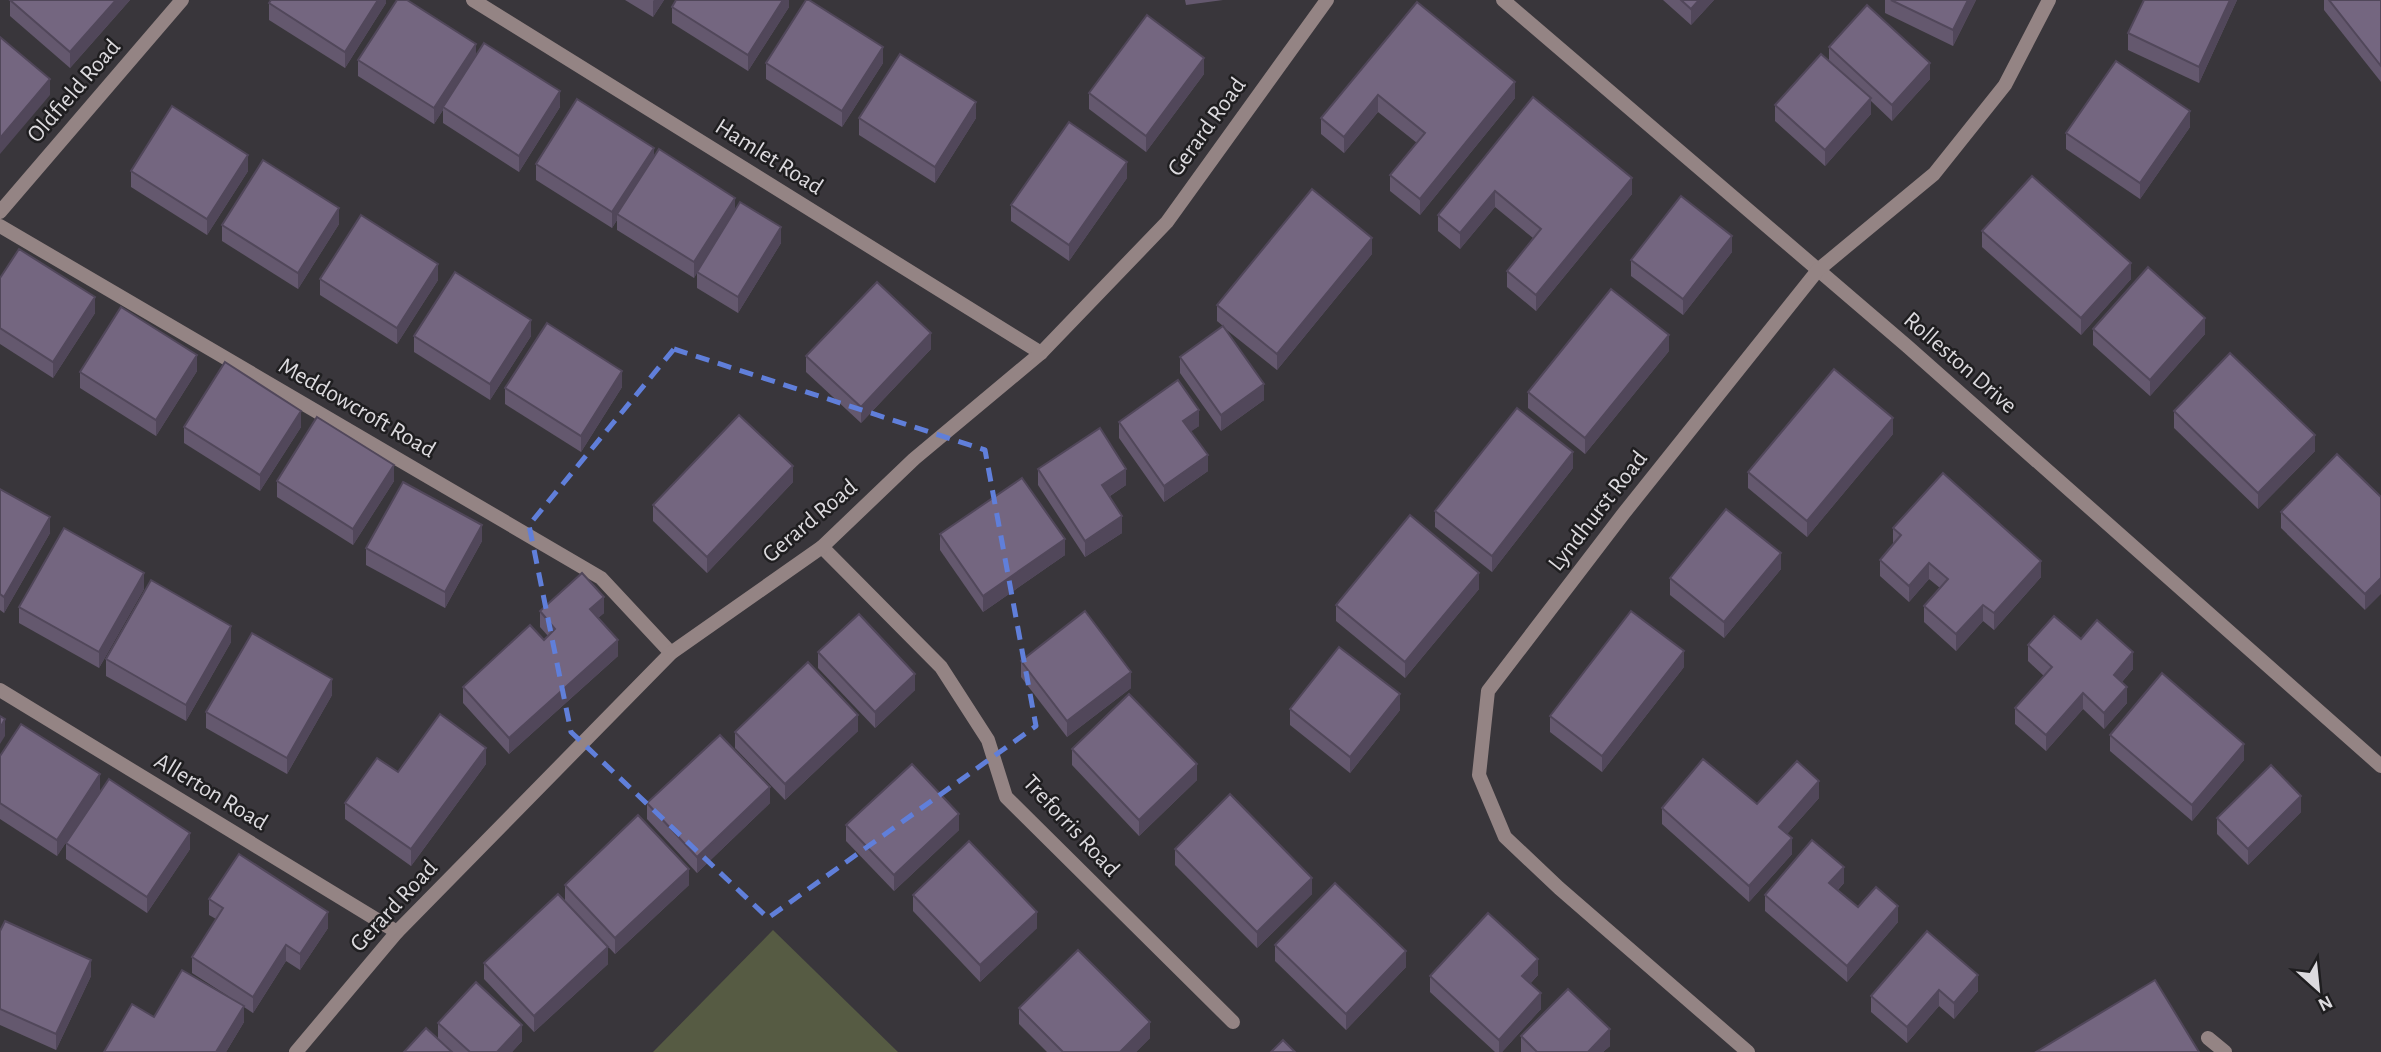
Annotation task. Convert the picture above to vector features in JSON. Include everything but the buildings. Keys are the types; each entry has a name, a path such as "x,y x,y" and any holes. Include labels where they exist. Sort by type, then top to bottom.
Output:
{"street":[{"name":"Oldfield Road","path":"0,212 182,0"},
{"name":"Hamlet Road","path":"473,0 1041,353"},
{"name":"Gerard Road","path":"296,1052 397,932 671,653 822,547 915,459 1041,353 1167,222 1327,0"},
{"name":"Rolleston Drive","path":"1503,0 1818,270 2381,766"},
{"name":"Lyndhurst Road","path":"1748,1052 1559,888 1505,837 1479,775 1488,691 1623,513 1818,270 1934,174 2005,85 2049,0"},
{"name":"Meddowcroft Road","path":"0,226 601,578 671,653"},
{"name":"Treforris Road","path":"822,547 941,667 988,740 1006,797 1233,1022"},
{"name":"Allerton Road","path":"0,690 397,932"},
{"path":"2208,1038 2225,1052"}],"highlighted area":[{"path":"674,349 985,450 1036,726 768,918 571,732 529,525"}],"green space":[{"path":"773,930 898,1052 653,1052"}]}
